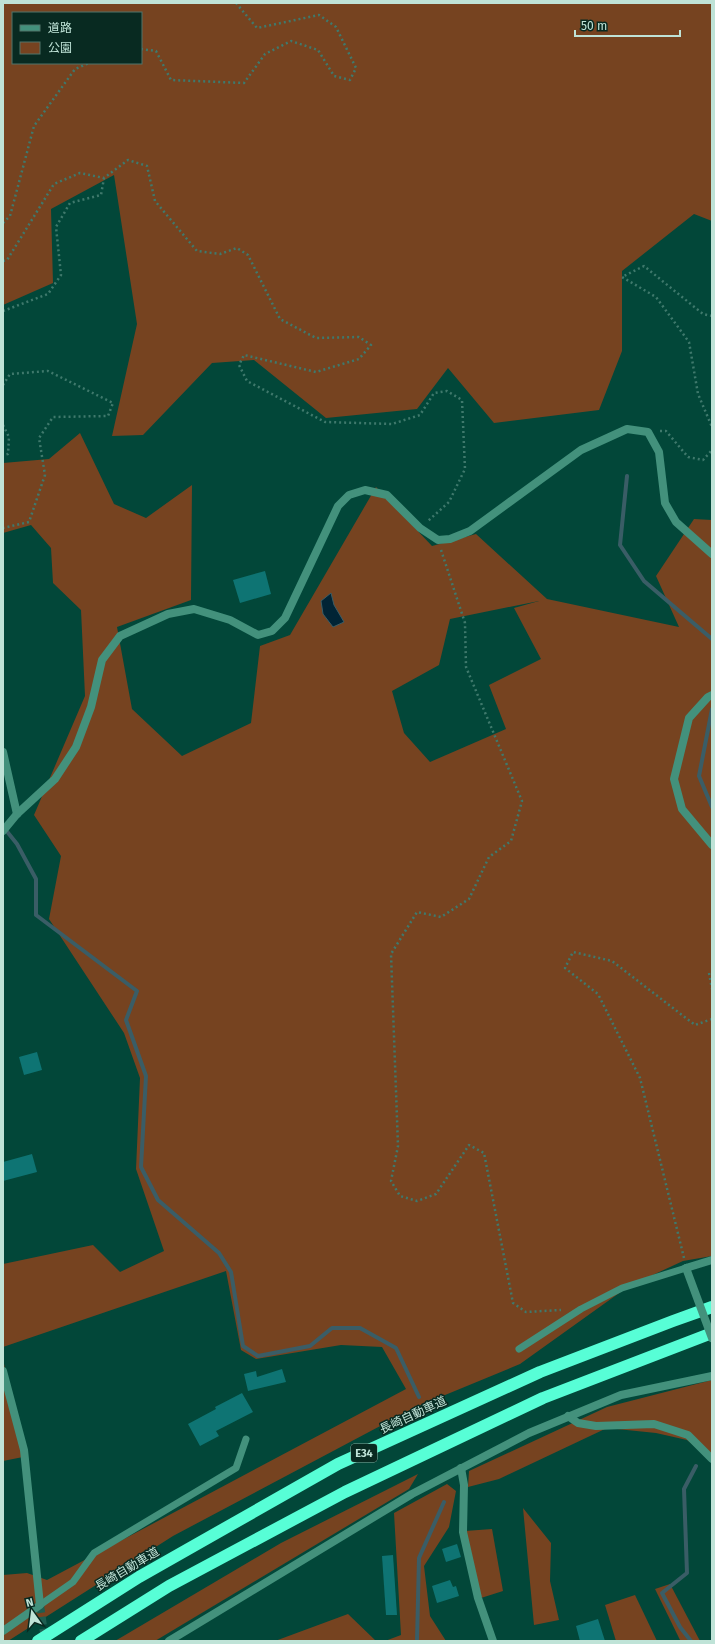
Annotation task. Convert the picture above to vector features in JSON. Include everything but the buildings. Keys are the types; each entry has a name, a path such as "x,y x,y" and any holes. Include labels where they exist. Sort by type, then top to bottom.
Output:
{"highway":[{"name":"長崎自動車道","path":"38,1641 139,1576 338,1464 540,1372 712,1307"},
{"name":"E34","path":"81,1641 169,1586 345,1492 543,1398 712,1333"}],"street":[{"path":"3,831 17,814 55,779 76,747 91,707 102,660 120,636 168,614 194,609 230,620 258,635 272,631 285,618 338,506 350,495 366,490 387,495 420,528 438,540 450,539 470,531 581,450 627,429 648,432 659,452 665,503 676,522 712,554"},
{"path":"712,695 708,697 689,718 674,778 682,809 712,845"},
{"path":"3,752 17,814"},
{"path":"712,1260 686,1268 712,1338"},
{"path":"3,1370 24,1450 40,1605 3,1631"},
{"path":"169,1641 405,1498 529,1433 622,1395 712,1376"},
{"path":"568,1416 578,1424 596,1426 654,1424 688,1435 712,1459"},
{"path":"461,1468 464,1485 463,1532 478,1598 493,1641"}],"lane":[{"path":"519,1349 581,1309 622,1288 686,1268"},
{"path":"40,1605 73,1582 94,1553 236,1468 246,1439"}],"path":[{"path":"142,49 156,51 171,80 244,83 265,54 291,41 318,50 334,76 350,80 356,68 336,27 319,15 257,28 236,3"},
{"path":"3,223 10,216 34,126 74,69 86,64"},
{"path":"3,310 48,294 61,274 56,228 70,203 101,195 104,178 128,160 147,166 155,201 196,252 220,254 237,248 248,255 280,319 316,338 359,336 371,346 359,359 316,372 244,355 239,366 247,381 325,422 392,424 420,414 434,393 447,391 462,400 465,469 449,502 420,528"},
{"path":"3,261 7,260 54,184 80,173 104,178"},
{"path":"712,316 703,314 644,266 622,277 656,297 689,342 698,394 712,427"},
{"path":"3,385 10,374 48,371 113,403 108,416 53,417 39,438 45,475 29,522 3,528"},
{"path":"3,425 9,437 8,454 3,455"},
{"path":"648,432 666,431 688,457 703,460 712,450"},
{"path":"438,540 465,624 466,667 522,801 510,841 489,857 469,899 441,917 417,912 391,954 398,1146 391,1181 400,1196 417,1201 436,1194 469,1145 484,1153 513,1303 526,1312 581,1309"},
{"path":"686,1268 640,1078 598,994 565,968 573,952 612,961 695,1026 712,1020"},
{"path":"709,972 712,989"}],"green space":[{"path":"3,3 712,3 712,221 694,214 622,271 622,351 599,410 494,423 448,368 417,409 326,418 254,360 212,363 143,435 112,436 137,324 114,175 51,209 53,283 3,305"},
{"path":"80,433 114,504 146,518 192,485 191,600 117,627 132,709 182,756 251,723 260,646 290,635 376,487 432,546 476,534 547,599 679,627 656,576 694,519 712,520 712,1256 683,1261 629,1286 520,1364 416,1407 173,1536 8,1641 3,1641 3,1575 27,1573 47,1580 406,1389 382,1347 341,1345 256,1359 241,1350 226,1271 3,1347 3,1264 93,1245 120,1272 164,1251 136,1169 140,1078 124,1033 49,919 61,856 34,815 85,696 81,610 53,583 51,548 31,525 3,533 3,463 49,459","holes":["539,601 514,608 541,659 489,685 506,729 430,762 404,733 392,691 439,665 450,619"]},
{"path":"3,1359 23,1457 3,1461"},
{"path":"712,1380 712,1460 687,1440 656,1433 607,1428 499,1479 468,1487 469,1471 607,1407"},
{"path":"418,1474 409,1489 155,1641 115,1641 281,1543"},
{"path":"447,1484 456,1491 449,1527 424,1566 430,1616 446,1641 385,1641 401,1635 394,1513"},
{"path":"523,1508 551,1543 550,1581 559,1620 534,1625"},
{"path":"492,1529 503,1591 481,1598 465,1531"},
{"path":"670,1584 700,1641 680,1640 655,1589"},
{"path":"635,1595 657,1641 616,1641 605,1605"},
{"path":"348,1614 376,1641 275,1641"}],"water":[{"path":"331,593 334,605 344,622 333,627 323,614 321,601"}],"waterway":[{"path":"627,476 620,545 644,581 712,639"},
{"path":"712,709 699,776 712,807"},
{"path":"5,829 17,844 36,879 36,915 137,991 126,1020 146,1076 141,1167 158,1200 219,1253 231,1272 243,1346 258,1356 310,1346 332,1328 360,1328 396,1348 419,1397"},
{"path":"691,1641 680,1627 662,1593 687,1573 684,1489 696,1466"},
{"path":"417,1641 419,1558 444,1502"}],"tunnel":[{"path":"40,1605 45,1640"}]}
